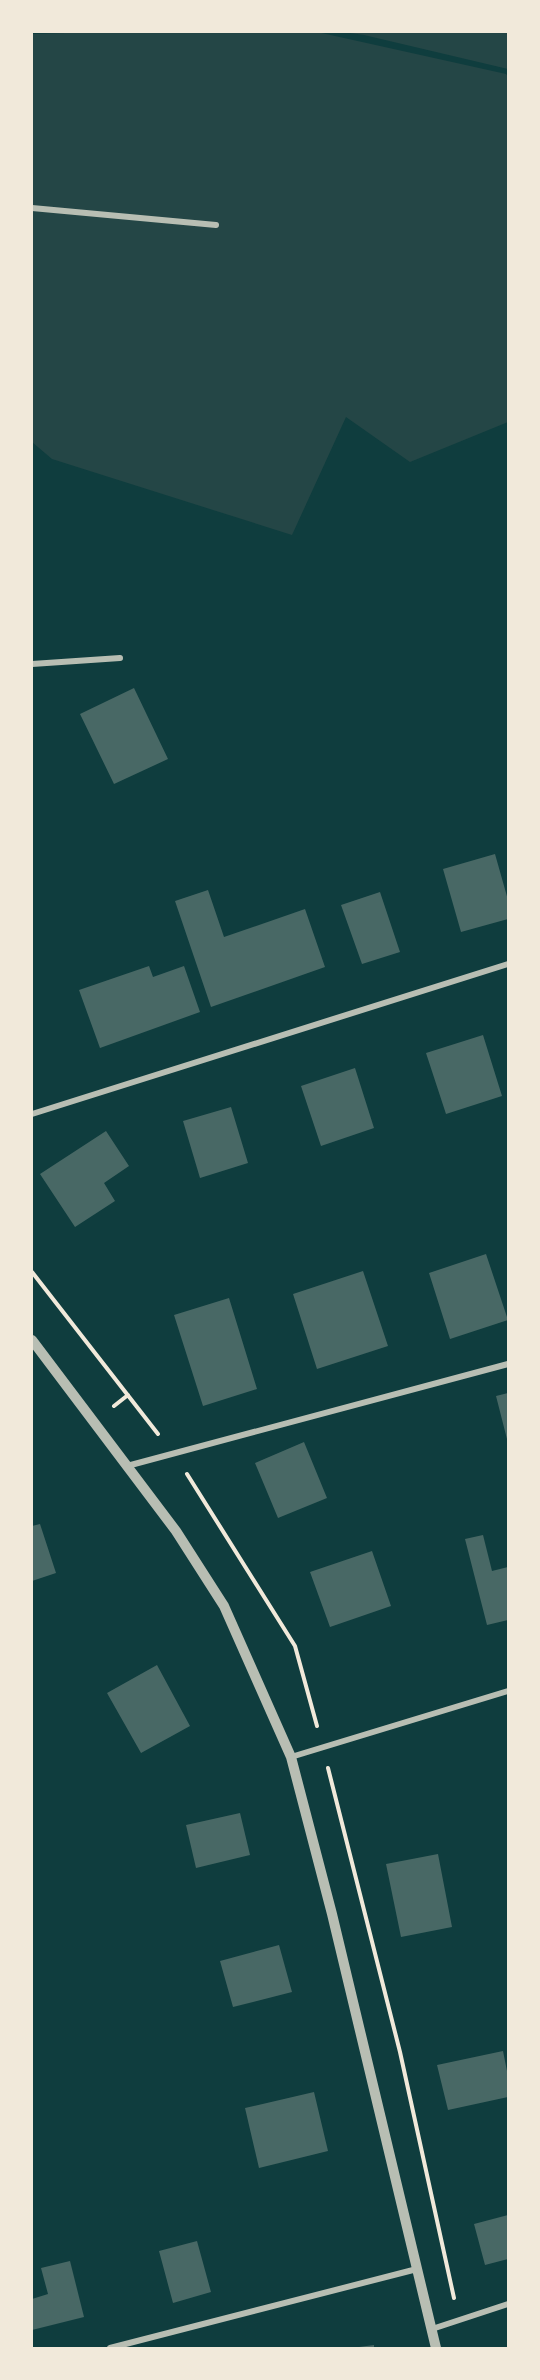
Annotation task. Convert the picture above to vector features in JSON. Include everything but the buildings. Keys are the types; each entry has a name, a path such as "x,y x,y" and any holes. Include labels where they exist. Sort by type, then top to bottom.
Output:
{"street":[{"path":"32,208 216,225"},
{"path":"32,664 120,658"},
{"path":"32,1113 508,964"},
{"path":"32,1340 176,1531 224,1606 291,1757 335,1926 436,2349"},
{"path":"127,1466 508,1364"},
{"path":"291,1757 508,1691"},
{"path":"110,2349 418,2269"},
{"path":"432,2329 508,2304"}],"shaded area":[{"path":"317,32 506,74 508,77 508,422 410,462 346,417 292,535 52,459 32,442 32,34"},
{"path":"344,32 508,32 508,69 364,35"}]}
